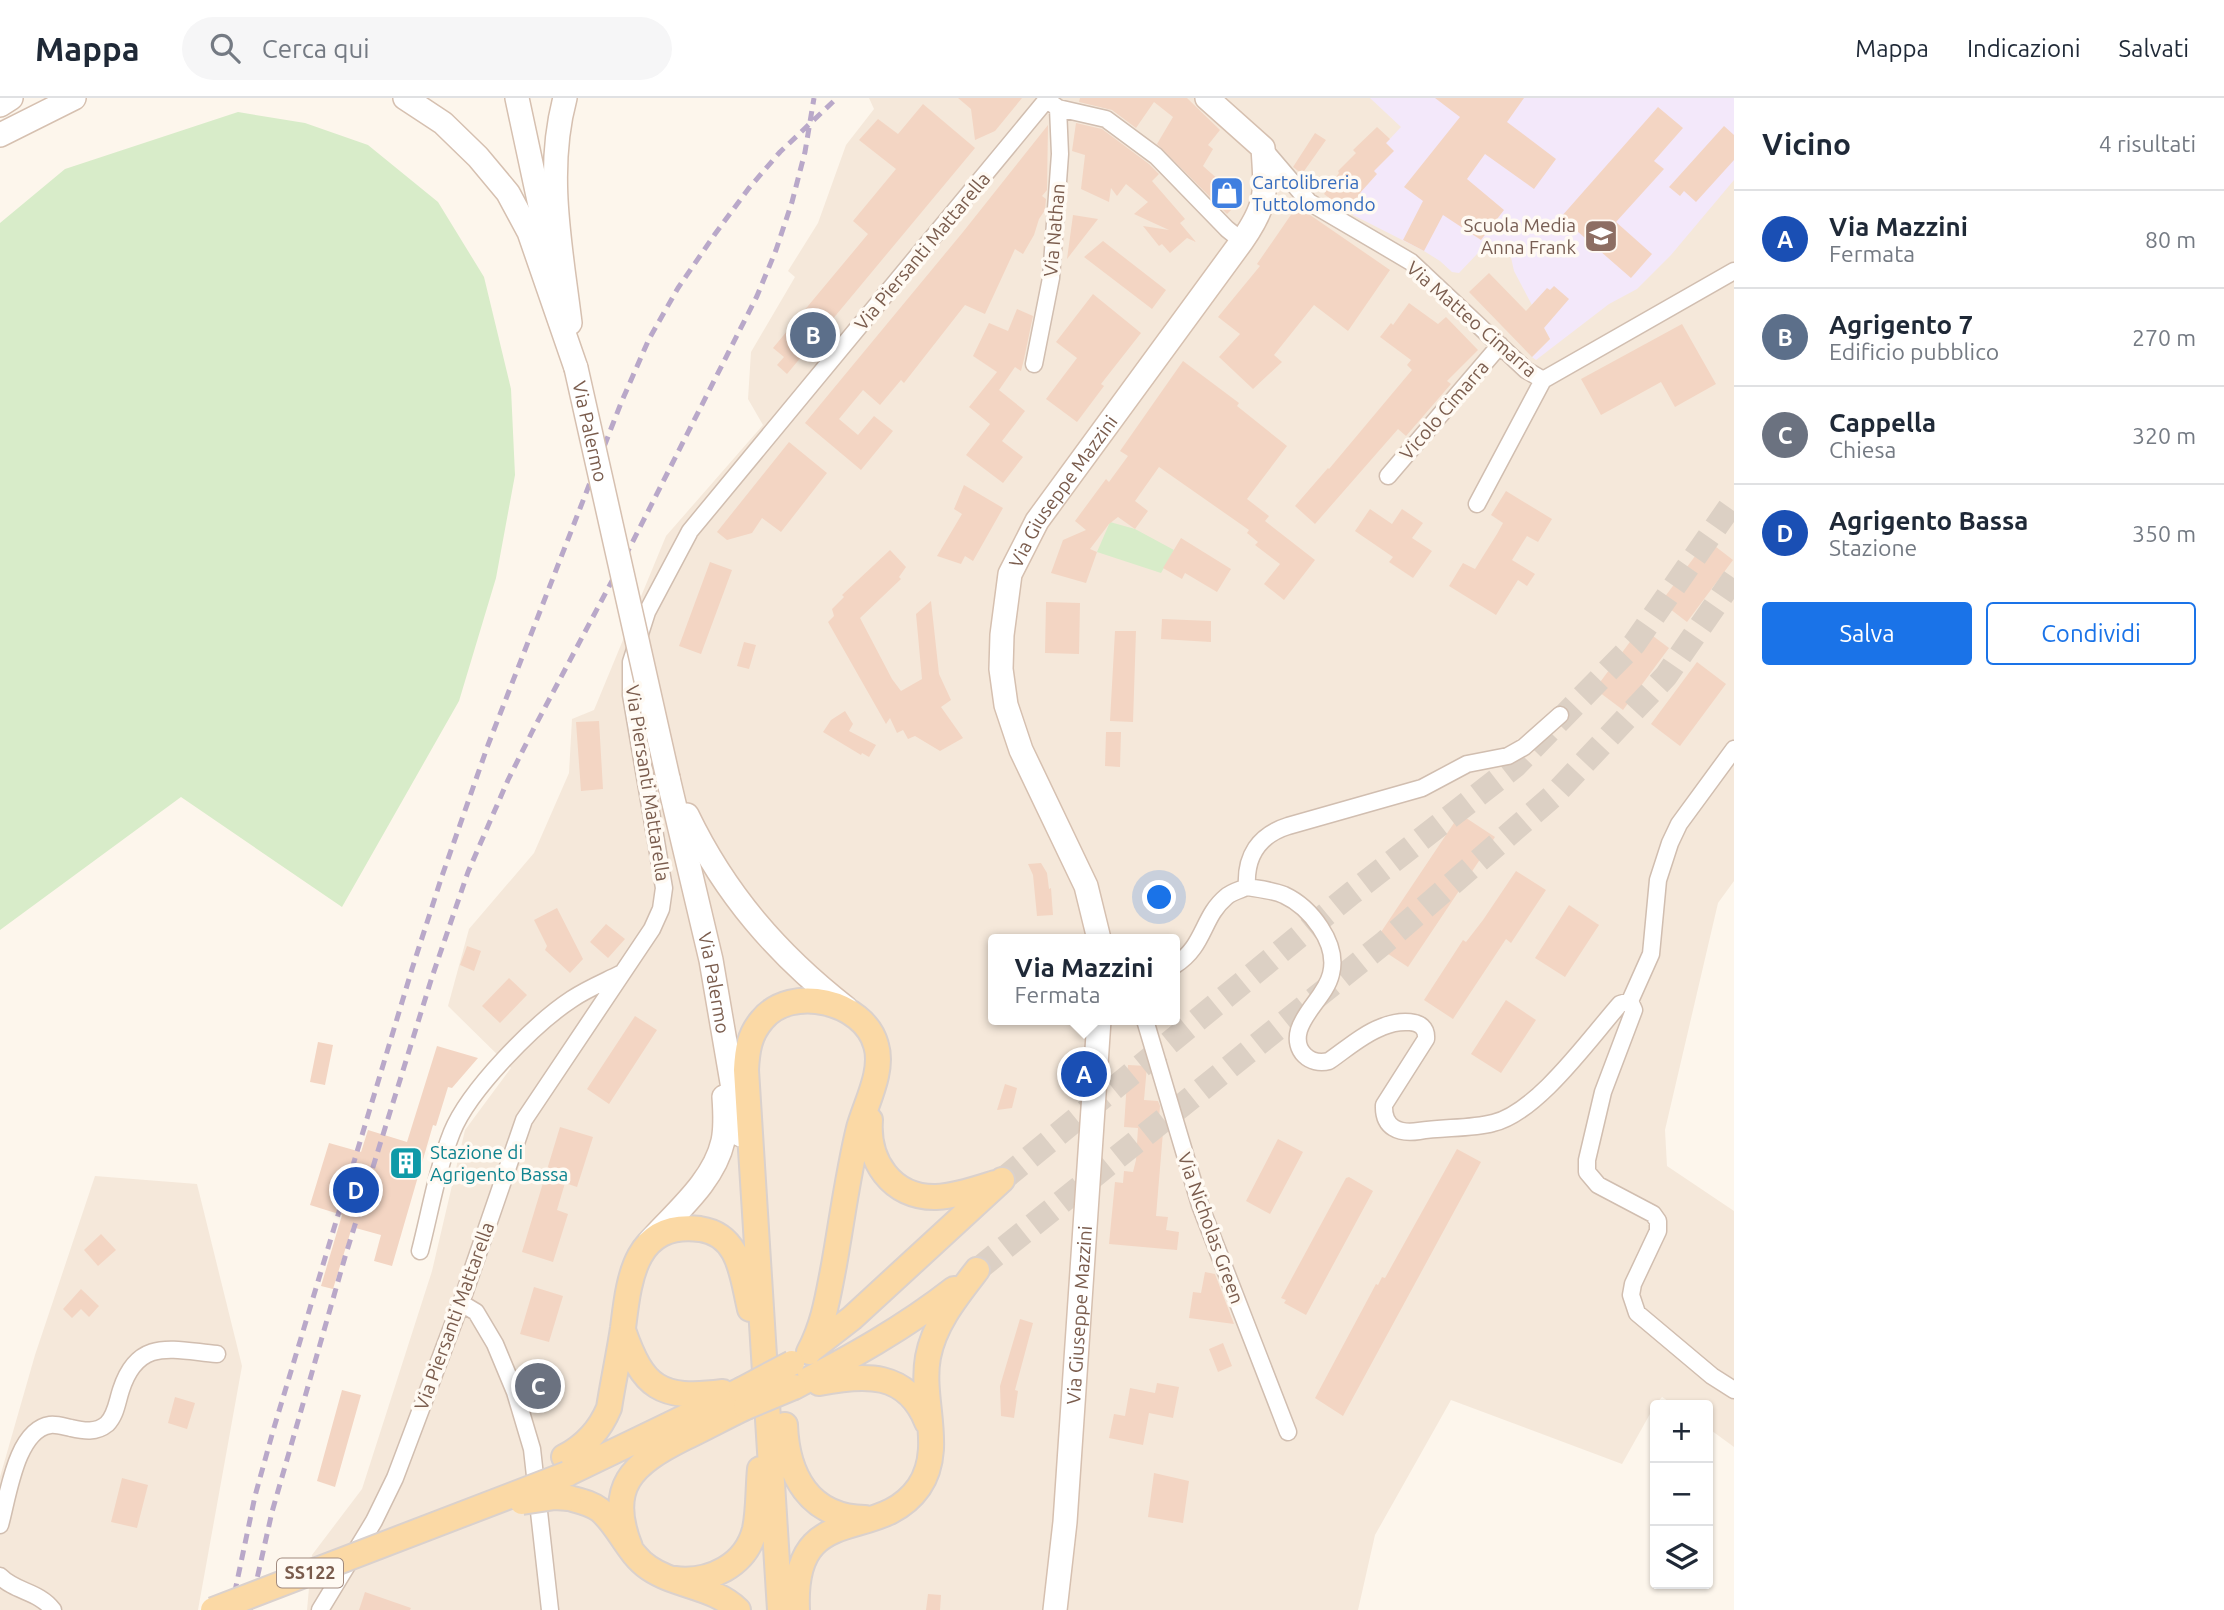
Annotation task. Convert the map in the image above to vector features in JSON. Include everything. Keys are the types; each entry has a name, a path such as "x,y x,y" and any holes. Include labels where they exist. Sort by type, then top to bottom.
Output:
{"main road":[{"path":"0,105 11,98"},
{"path":"0,135 54,98"},
{"path":"0,135 74,98"},
{"path":"405,98 443,123 478,157 508,193 528,232 576,368"},
{"path":"517,98 576,368"},
{"path":"565,98 556,128 555,193 576,368"},
{"path":"1207,98 1264,148"},
{"name":"Via Giuseppe Mazzini","path":"1098,934 1086,886 1021,750 1006,705 1001,669 1002,635 1010,574 1037,521 1257,220 1264,202 1264,148"},
{"name":"Via Palermo","path":"576,368 711,960 755,1217 768,1385 780,1610"},
{"path":"668,778 716,871 758,927 804,975 861,1020 876,1044 878,1060 859,1129 824,1320 798,1367"},
{"path":"755,1217 746,1070 747,1049 753,1033 763,1018 778,1006 795,1002 812,1000 850,1012"},
{"path":"407,1535 531,1499 567,1476 578,1450 603,1422 609,1408 626,1293 632,1271 643,1249 704,1180 716,1162 723,1139 725,1113 720,1010"},
{"name":"Via Giuseppe Mazzini","path":"1055,1610 1065,1522 1099,1025"},
{"path":"798,1367 1002,1180 961,1193 934,1197 914,1194 896,1185 882,1172 873,1156 870,1140 874,1078"},
{"path":"643,1249 667,1232 680,1228 705,1230 730,1245 740,1260 768,1385 755,1528 751,1538 739,1558 722,1572 697,1580 675,1579"},
{"path":"630,1547 622,1527 620,1507 625,1488 638,1466 743,1398 798,1367 888,1336 935,1304 977,1270 943,1317 928,1357 926,1396 930,1458 919,1487 905,1502 879,1515 826,1534 814,1545 799,1572 796,1587 797,1610"},
{"path":"761,1286 781,1348 786,1446 798,1481 816,1502 833,1512 853,1518 879,1515"},
{"path":"622,1329 642,1374 667,1392 743,1398"},
{"path":"798,1367 884,1380 901,1389 916,1403 925,1417 930,1433"},
{"path":"407,1535 567,1476 743,1398"},
{"path":"567,1476 586,1503 599,1510 648,1567 716,1594 738,1610"},
{"name":"SS122","path":"213,1610 407,1535"}],"street":[{"path":"1051,102 1106,119 1156,156 1242,241"},
{"name":"Via Nathan","path":"1034,364 1051,278 1060,154 1051,102"},
{"name":"Via Piersanti Mattarella","path":"320,1610 374,1521 395,1478 461,1303 524,1120 657,919 664,898 631,695 631,662 647,612 690,531 1051,102"},
{"name":"Via Matteo Cimarra","path":"1264,148 1309,202 1410,262 1526,370 1543,380 1734,271"},
{"name":"Vicolo Cimarra","path":"1388,476 1500,345"},
{"path":"1477,504 1543,380"},
{"path":"1247,887 1247,865 1251,855 1271,833 1422,788 1467,764 1508,756 1524,747 1560,715"},
{"path":"1734,749 1679,824 1670,843 1658,880 1651,954 1630,1001 1634,1010 1603,1092 1587,1160 1587,1172 1598,1185 1653,1214 1658,1221 1658,1231 1633,1284 1631,1295 1637,1313 1712,1376 1734,1390"},
{"path":"1180,962 1197,945 1212,914 1227,896 1247,887 1293,900 1320,928 1331,958 1331,974 1298,1033 1299,1046 1307,1058 1320,1063 1329,1061 1380,1027 1412,1022 1424,1027 1426,1039 1384,1105 1388,1123 1402,1132 1492,1123 1516,1114 1549,1084 1620,1004 1630,1001"},
{"path":"420,1251 452,1132 463,1108 537,1027 573,998 622,973"},
{"name":"Via Nicholas Green","path":"1146,1025 1200,1205 1288,1432"},
{"path":"461,1303 476,1312 495,1344 515,1392 533,1449 550,1610"},
{"path":"0,1525 18,1458 32,1434 52,1424 91,1431 106,1425 115,1413 131,1365 150,1352 170,1349 217,1354"},
{"path":"0,1577 8,1584 43,1600 53,1610"}],"shaded area":[{"path":"869,98 1734,98 1734,881 1718,903 1665,1130 1667,1166 1734,1211 1734,1447 1713,1432 1713,1400 1666,1400 1662,1397 1659,1400 1650,1400 1650,1414 1622,1464 1451,1400 1375,1535 1358,1610 307,1610 312,1555 362,1489 432,1271 465,1130 511,1068 448,1006 469,929 534,853 569,773 572,719 594,710 666,536 763,425 748,399 751,352 795,277 788,271 818,223 846,145 874,109"},
{"path":"1370,98 1734,98 1734,180 1671,255 1637,289 1609,304 1536,360 1532,357 1550,339 1514,271 1508,244 1485,254 1478,253 1459,273 1452,272 1424,251 1353,215 1365,197 1360,193 1374,171 1386,143 1401,127"},
{"path":"95,1176 197,1184 242,1366 198,1610 0,1610 0,1477 35,1355"}],"green space":[{"path":"238,112 305,123 368,145 438,202 484,277 511,389 515,475 496,578 459,701 342,907 181,797 0,930 0,223 65,169"},
{"path":"1110,522 1135,529 1174,550 1161,573 1097,552"}],"building":[{"path":"958,98 1022,98 995,131 975,140 971,109"},
{"path":"1080,98 1187,98 1220,130 1208,145 1213,149 1203,166 1238,197 1232,209 1227,214 1157,144 1173,117 1154,102 1136,128 1112,110 1079,102"},
{"path":"1435,98 1524,98 1507,122 1556,159 1534,189 1485,154 1467,179 1504,210 1481,240 1443,215 1424,251 1403,240 1423,201 1404,187 1460,117"},
{"path":"923,104 975,148 787,374 777,365 784,357 773,348 868,234 853,221 896,169 859,140 878,119 898,134"},
{"path":"1658,107 1683,128 1654,161 1664,169 1616,222 1652,254 1631,278 1561,217"},
{"path":"1076,123 1102,129 1149,164 1159,174 1152,181 1185,219 1180,223 1196,242 1187,238 1170,253 1162,244 1159,246 1143,226 1169,230 1134,214 1148,202 1126,184 1117,196 1111,188 1109,202 1081,189 1085,155 1072,151"},
{"path":"1048,125 1047,190 1042,196 1046,199 1045,210 1023,254 1015,249 985,314 965,305 904,383 901,380 880,405 863,390 839,419 858,435 874,416 893,431 861,470 805,423"},
{"path":"1724,126 1734,135 1734,160 1696,202 1684,191 1680,196 1669,187"},
{"path":"1377,127 1390,139 1386,143 1394,151 1374,171 1377,174 1360,193 1366,196 1352,215 1324,194 1338,171 1356,153 1353,150"},
{"path":"1315,133 1326,140 1302,174 1293,167"},
{"path":"1297,206 1390,270 1348,331 1314,305 1274,355 1282,362 1253,389 1219,357 1240,334 1218,317 1260,266 1257,264"},
{"path":"1073,215 1098,219 1067,259"},
{"path":"1103,241 1166,290 1152,309 1084,257"},
{"path":"1489,273 1526,311 1547,288 1550,290 1554,286 1569,299 1544,328 1550,339 1532,357 1469,292"},
{"path":"1093,294 1141,333 1101,384 1104,386 1077,422 1046,399 1077,358 1056,342"},
{"path":"1409,303 1438,324 1446,317 1478,350 1447,381 1451,384 1406,436 1398,429 1315,524 1295,506 1412,370 1407,365 1411,360 1380,337 1391,323 1393,325"},
{"path":"1017,309 1033,316 1024,359 1021,371 1015,367 999,390 1025,411 1002,441 1023,457 1003,483 966,455 990,424 969,407 997,372 973,356 989,323 1008,331"},
{"path":"1682,324 1716,384 1675,407 1661,382 1601,415 1581,379"},
{"path":"1183,361 1239,403 1237,406 1287,446 1247,499 1269,516 1265,521 1315,560 1284,600 1264,584 1280,564 1255,545 1258,542 1247,533 1249,530 1159,467 1135,501 1148,511 1135,529 1118,517 1109,524 1090,549 1097,552 1086,583 1051,573 1063,540 1086,530 1075,521 1106,479 1109,482 1128,456 1120,451"},
{"path":"789,442 827,473 781,532 762,518 752,533 727,540 717,532"},
{"path":"964,485 1003,508 973,561 965,556 961,564 937,556 962,514 954,509"},
{"path":"1506,491 1552,519 1538,542 1527,536 1512,560 1535,574 1527,586 1518,580 1496,615 1449,586 1463,563 1475,569 1497,534 1503,523 1491,515"},
{"path":"1370,509 1392,524 1402,509 1423,523 1412,538 1432,551 1413,578 1389,562 1393,557 1355,531"},
{"path":"1181,538 1231,569 1217,592 1185,573 1182,579 1163,568"},
{"path":"1707,540 1733,560 1687,622 1661,602"},
{"path":"890,550 906,567 899,577 901,579 860,618 901,691 922,679 916,614 931,601 939,674 951,700 941,707 963,738 940,751 915,736 908,739 903,730 897,733 890,718 886,724 828,622 834,616 832,609 844,597 842,595"},
{"path":"710,562 732,570 701,654 679,646"},
{"path":"1046,602 1080,603 1079,654 1045,653"},
{"path":"1162,619 1211,621 1211,642 1161,639"},
{"path":"1641,627 1669,648 1623,710 1595,689"},
{"path":"1115,631 1136,631 1133,722 1110,721"},
{"path":"744,642 756,645 749,669 737,666"},
{"path":"1697,662 1726,684 1680,746 1651,724"},
{"path":"845,711 853,724 849,731 876,745 869,757 823,732 831,720"},
{"path":"599,721 603,789 581,791 576,722"},
{"path":"1106,732 1121,732 1120,767 1105,766"},
{"path":"1460,814 1495,837 1408,967 1373,944"},
{"path":"1041,863 1047,873 1049,889 1051,888 1053,915 1037,916 1033,875 1028,864"},
{"path":"1516,871 1546,890 1511,943 1506,939 1453,1019 1424,1000 1463,940 1466,942 1483,920"},
{"path":"1569,905 1599,925 1565,977 1535,958"},
{"path":"557,908 583,959 570,973 545,950 547,946 534,920"},
{"path":"606,924 625,939 608,958 590,942"},
{"path":"467,946 481,951 474,971 460,965"},
{"path":"509,978 527,995 500,1023 482,1006"},
{"path":"1506,1000 1536,1020 1501,1073 1471,1054"},
{"path":"635,1016 657,1030 609,1104 587,1089"},
{"path":"318,1042 333,1045 325,1085 310,1082"},
{"path":"437,1046 478,1058 452,1088 448,1087 436,1126 433,1125 392,1266 374,1261 381,1235 352,1227 333,1289 321,1286 342,1215 310,1205 329,1143 361,1152 368,1130 407,1142"},
{"path":"1128,1065 1147,1066 1144,1100 1158,1101 1160,1106 1158,1131 1163,1132 1156,1216 1168,1217 1166,1230 1179,1232 1177,1250 1109,1244 1115,1182 1123,1183 1124,1171 1133,1172 1136,1160 1138,1128 1124,1127"},
{"path":"1005,1084 1017,1088 1012,1108 997,1110"},
{"path":"560,1127 593,1137 577,1187 565,1183 557,1210 568,1214 553,1262 522,1252"},
{"path":"1278,1139 1303,1152 1270,1214 1246,1201"},
{"path":"1457,1149 1481,1162 1343,1416 1315,1398 1376,1284 1378,1285 1382,1277 1385,1278"},
{"path":"1349,1177 1373,1191 1306,1315 1284,1303 1286,1300 1281,1298 1346,1178"},
{"path":"101,1234 116,1250 98,1266 84,1250"},
{"path":"1205,1272 1215,1274 1234,1324 1189,1318 1193,1292 1201,1293"},
{"path":"534,1287 563,1296 549,1342 520,1334"},
{"path":"81,1289 99,1306 89,1317 81,1309 72,1318 63,1309"},
{"path":"1020,1319 1033,1323 1015,1390 1018,1391 1014,1418 1001,1416 1000,1386"},
{"path":"1223,1343 1232,1366 1218,1372 1209,1349"},
{"path":"1157,1383 1179,1387 1173,1418 1149,1413 1143,1445 1109,1438 1114,1414 1125,1416 1130,1388 1155,1393"},
{"path":"342,1390 361,1395 335,1487 317,1481"},
{"path":"175,1397 195,1403 187,1429 168,1423"},
{"path":"1154,1473 1189,1481 1183,1523 1148,1517"},
{"path":"122,1478 148,1485 137,1528 111,1522"},
{"path":"365,1592 411,1608 359,1610"},
{"path":"928,1594 941,1595 940,1610 926,1610"}],"tunnel":[{"path":"1002,1180 1352,893 1515,766 1634,644 1734,501"},
{"path":"977,1270 1385,942 1553,796 1666,676 1734,578"}],"railway":[{"path":"250,1610 272,1512 345,1257 432,977 468,872 533,730 631,545 757,296 792,202 805,152 814,98"},
{"path":"231,1610 255,1496 273,1431 442,876 488,745 621,403 649,339 678,288 715,234 780,152 837,98"}],"place":[{"name":"Cartolibreria Tuttolomondo","path":"1227,193"},
{"name":"Scuola Media Anna Frank","path":"1601,236"},
{"name":"Agrigento 7","path":"813,335"},
{"name":"Via Mazzini","path":"1084,1074"},
{"name":"Stazione di Agrigento Bassa","path":"406,1163"},
{"name":"Agrigento Bassa","path":"356,1190"},
{"name":"Cappella","path":"538,1386"}]}
